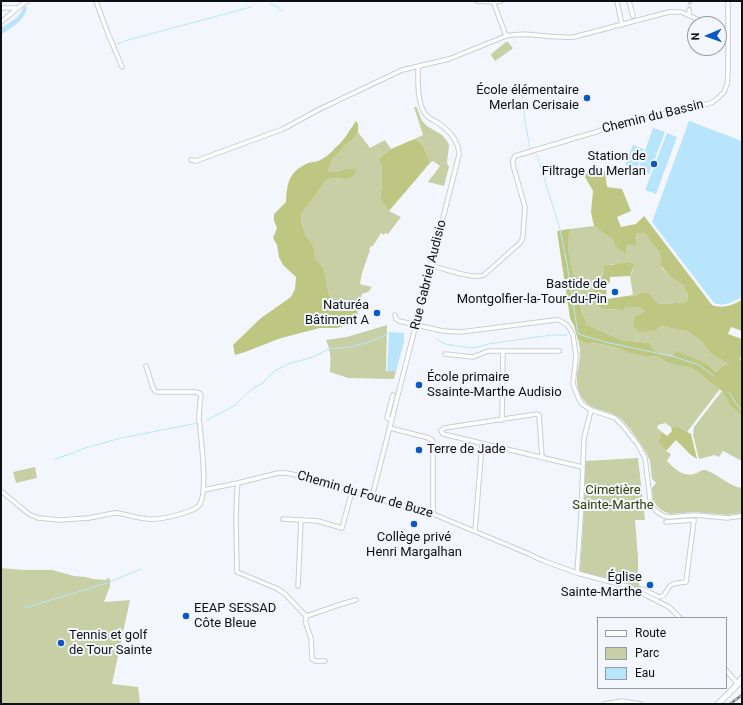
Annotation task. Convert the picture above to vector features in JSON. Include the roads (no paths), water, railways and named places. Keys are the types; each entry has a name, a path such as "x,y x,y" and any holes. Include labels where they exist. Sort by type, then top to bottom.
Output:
{"main road":[{"path":"718,704 742,678"}],"street":[{"path":"1,8 16,8 27,1"},
{"path":"96,1 122,67"},
{"path":"477,1 501,1"},
{"path":"616,1 622,25"},
{"path":"629,1 633,16"},
{"name":"Chemin du Bassin","path":"431,266 470,276 476,277 484,275 520,243 523,234 525,207 513,165 515,156 603,129 707,104 720,97 727,84 728,74 728,1"},
{"path":"493,2 506,36"},
{"path":"1,22 13,13 16,8"},
{"path":"191,160 196,161 283,129 320,109 402,70 449,59 506,36 531,35 574,38 669,12 681,12 689,16 689,10"},
{"name":"Rue Gabriel Audisio","path":"372,497 458,160 459,150 450,133 430,119 422,108 419,96 418,67"},
{"path":"395,315 399,321 443,331 462,332 560,320 567,325 573,335 576,356 573,384 576,394 582,404 591,410 615,418 641,450 645,458 651,503 657,512 669,517 695,515 727,518 742,516"},
{"path":"445,354 473,357 488,351 559,351"},
{"path":"502,420 503,351"},
{"path":"1,491 29,514 38,518 60,520 89,518 118,513 149,519 174,516 195,509 200,503 203,490 202,440 199,418 200,395 199,393 195,392 176,393 155,391 146,366"},
{"path":"392,395 386,418 392,420"},
{"path":"577,573 584,438 591,410"},
{"path":"542,457 539,415 537,414 444,428 441,431 443,434 482,444 582,467"},
{"path":"390,428 429,438 433,441 433,514"},
{"path":"475,531 482,444"},
{"name":"Chemin du Four de Buze","path":"203,490 278,473 311,478 433,514 544,562 577,573 630,587 640,592"},
{"path":"238,483 236,498 237,572 278,589 285,594 306,616 306,624 311,638 312,659 315,661 325,661"},
{"path":"283,519 318,520 342,528 352,491"},
{"path":"298,586 301,520"},
{"path":"640,592 643,589 662,597 670,585 686,582 694,520 666,522"},
{"path":"640,592 669,607 679,617"},
{"path":"306,616 356,600"},
{"path":"727,671 738,684"},
{"path":"604,704 622,701 641,704"}],"water":[{"path":"27,6 21,19 1,35 1,28 15,19 22,11 23,7"},
{"name":"Station de Filtrage du Merlan","path":"689,121 742,141 742,297 725,304 714,303 652,222"},
{"path":"653,128 665,132 657,153 654,152 657,154 649,174 638,170"},
{"path":"667,133 677,137 656,194 645,190"},
{"path":"633,145 644,149 637,169 625,165"},
{"path":"389,332 404,333 404,342 396,371 387,371"}],"waterway":[{"path":"270,4 278,7 283,12"},
{"path":"117,44 251,7"},
{"path":"500,90 513,86 522,95 530,148"},
{"path":"537,155 560,229 578,334 605,342 675,357 699,365 714,376"},
{"path":"207,420 234,406 252,389 263,383 273,372 288,364 313,357 329,349 351,347 369,342 390,333"},
{"path":"436,339 445,344 472,348 488,344 552,335 567,335"},
{"path":"729,392 742,411"},
{"path":"55,459 85,448 121,438 198,423"},
{"path":"24,607 107,583 141,569"}],"tunnel":[{"path":"689,10 690,1"}],"railway":[{"path":"730,704 742,695"}],"place":[{"name":"École élémentaire Merlan Cerisaie","path":"587,98"},
{"name":"Station de Filtrage du Merlan","path":"654,164"},
{"name":"Bastide de Montgolfier-la-Tour-du-Pin","path":"615,292"},
{"name":"Naturéa Bâtiment A","path":"377,313"},
{"name":"École primaire Ssainte-Marthe Audisio","path":"419,385"},
{"name":"Terre de Jade","path":"419,450"},
{"name":"Collège privé Henri Margalhan","path":"414,524"},
{"name":"Église Sainte-Marthe","path":"650,585"},
{"name":"EEAP SESSAD Côte Bleue","path":"186,616"},
{"name":"Tennis et golf de Tour Sainte","path":"61,643"}],"park label":[{"name":"Cimetière Sainte-Marthe","path":"613,498"}]}
